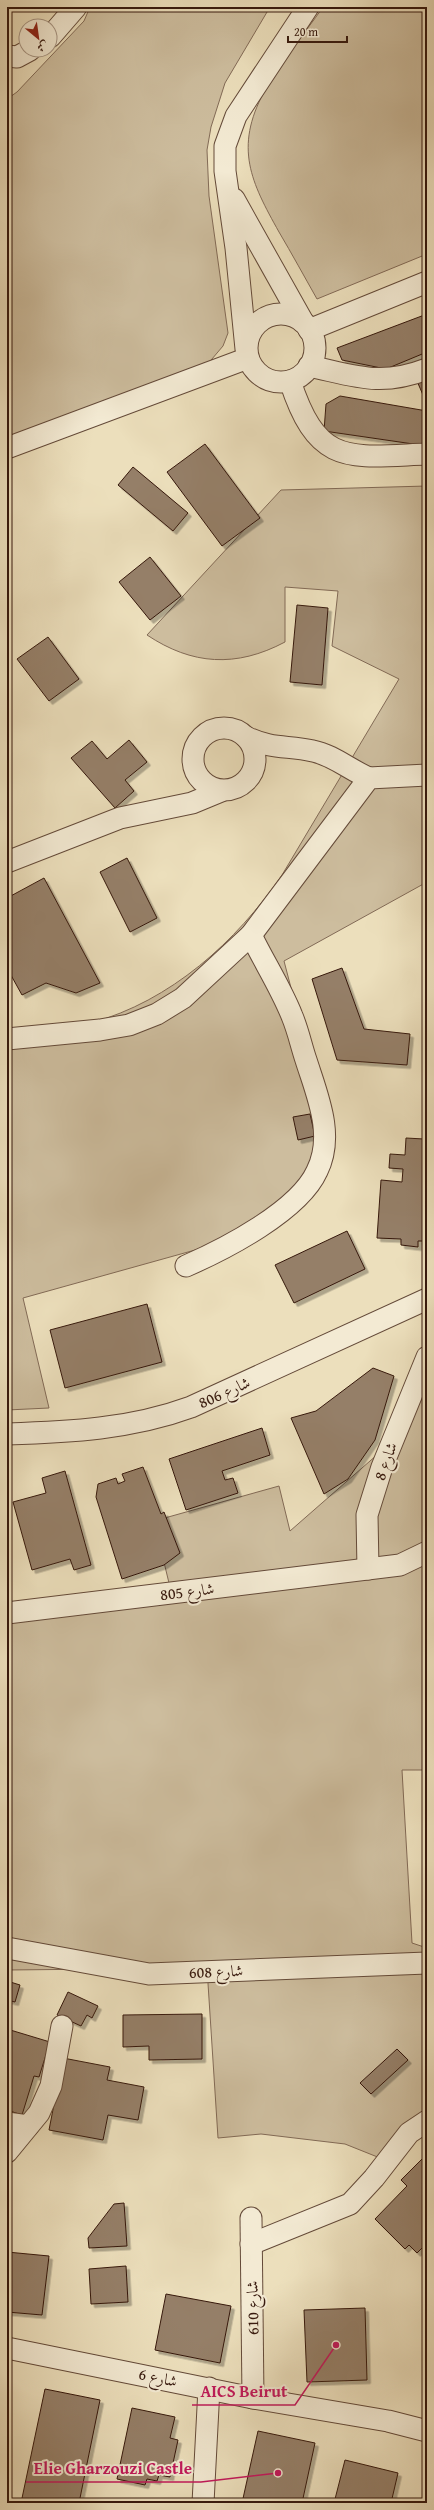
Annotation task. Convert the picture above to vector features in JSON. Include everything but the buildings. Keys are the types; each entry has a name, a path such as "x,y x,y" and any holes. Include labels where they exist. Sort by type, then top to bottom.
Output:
{"street":[{"path":"58,28 76,7"},
{"path":"227,186 306,326 315,348 309,366 303,374 290,380 276,382 267,380 255,371 247,354 236,248 227,186 224,158 230,127 258,81 308,7"},
{"path":"7,56 18,56"},
{"path":"247,354 252,330 266,318 285,315 306,326 427,282"},
{"path":"7,448 247,354"},
{"path":"309,366 376,380 405,376 427,369"},
{"path":"290,380 307,421 320,440 336,451 359,457 427,454"},
{"path":"221,791 200,782 192,764 192,755 201,737 218,728 233,730 246,737 276,748 313,751 334,759 369,778 427,775"},
{"path":"246,737 255,755 252,775"},
{"path":"7,862 120,818 192,802 221,791 233,790 244,784 262,763 291,749"},
{"path":"7,1039 100,1030 129,1025 157,1014 182,998 250,935 369,778"},
{"path":"192,802 200,782"},
{"path":"186,1266 220,1251 280,1213 317,1173 322,1161 324,1145 323,1116 292,1016 250,935"},
{"name":"شارع 806","path":"7,1434 108,1428 158,1419 198,1404 427,1299"},
{"name":"شارع 8","path":"368,1569 367,1516 382,1467 427,1358"},
{"name":"شارع 805","path":"7,1613 400,1565 427,1552"},
{"name":"شارع 608","path":"7,1948 148,1974 427,1962"},
{"path":"7,2152 39,2113 51,2086 62,2026"},
{"path":"251,2244 350,2204 374,2178 409,2133 427,2121"},
{"path":"7,2123 28,2126"},
{"name":"شارع 610","path":"251,2218 253,2398"},
{"name":"شارع 6","path":"7,2348 253,2398 388,2421 427,2431"},
{"path":"203,2503 209,2388"}],"shaded area":[{"path":"90,7 270,7 225,83 211,127 207,150 209,196 228,333 223,346 206,366 7,437 7,99 17,92 49,58 58,58 58,49 84,21"},
{"path":"323,7 427,7 427,254 317,299 261,197 254,180 248,148 250,130 255,112 264,92 284,59"},
{"path":"427,486 427,882 284,961 320,1099 322,1116 304,1184 231,1240 23,1298 49,1408 7,1410 7,1035 81,1025 120,1013 148,1000 199,966 244,923 264,900 282,875 399,679 332,646 338,591 285,587 285,642 249,656 214,660 198,657 164,645 147,635 281,490"},
{"path":"427,1393 427,1770 402,1770 412,1943 427,1948 427,2117 380,2158 345,2144 261,2134 218,2138 207,1968 7,1970 7,1603 169,1583 154,1521 279,1486 290,1531 378,1454"}],"place":[{"name":"AICS Beirut","path":"336,2345"},
{"name":"Elie Gharzouzi Castle","path":"278,2473"}]}
